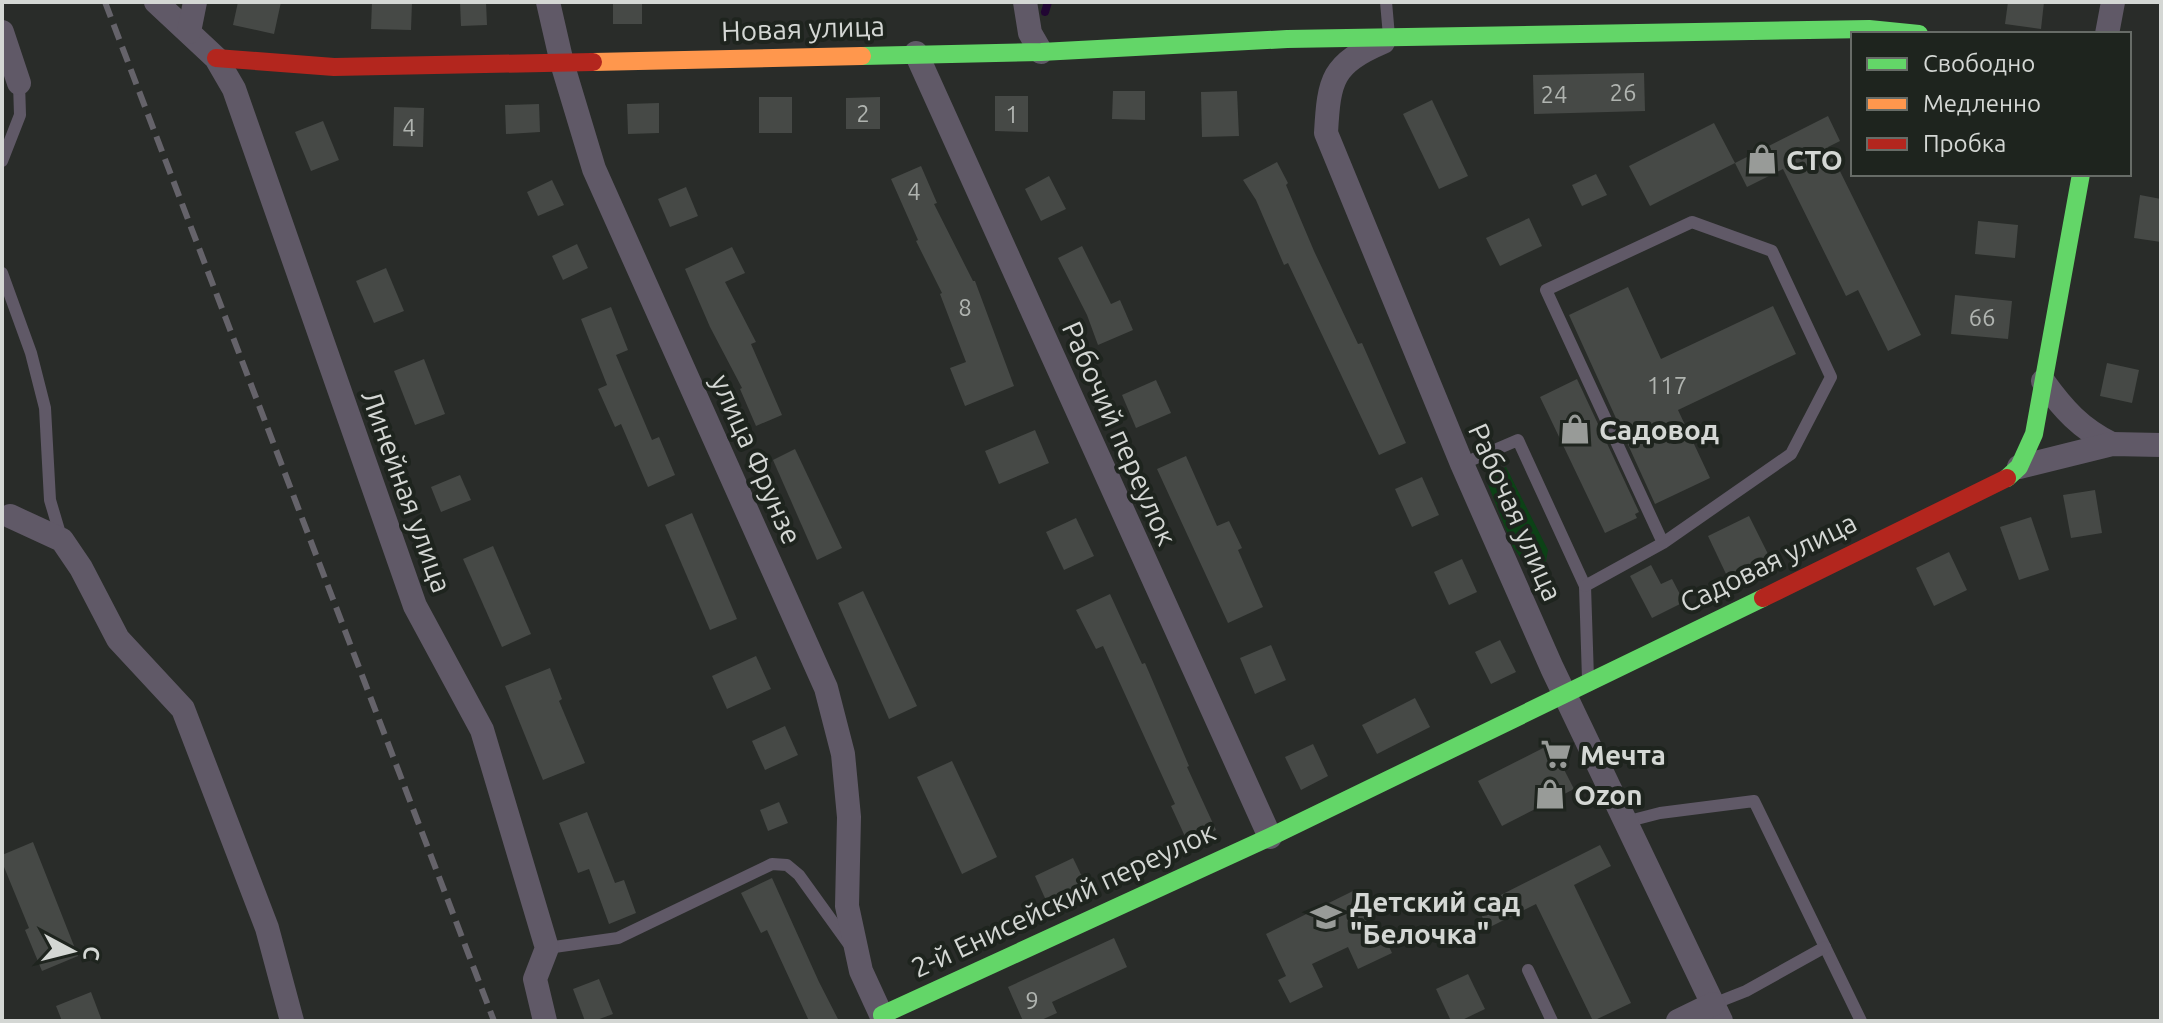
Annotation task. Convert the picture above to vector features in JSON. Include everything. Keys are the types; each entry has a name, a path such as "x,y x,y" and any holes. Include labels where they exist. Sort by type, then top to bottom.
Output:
{"street":[{"name":"Линейная улица","path":"156,2 216,58 234,89 415,606 482,730 547,948"},
{"path":"189,32 195,2"},
{"name":"улица Фрунзе","path":"548,2 562,63 594,169 826,688 843,754 849,817 847,906 855,952 883,1018"},
{"path":"1025,2 1030,33 1041,52"},
{"path":"2107,32 2113,2"},
{"name":"Новая улица","path":"216,58 334,67 1041,52 1287,39 1389,40 1869,29 1899,32"},
{"path":"2,32 19,83"},
{"name":"Рабочая улица","path":"1389,40 1356,54 1337,72 1328,95 1326,133 1462,464 1564,695 1717,1012"},
{"name":"Рабочий переулок","path":"916,53 1270,837"},
{"path":"2019,467 2034,434 2081,176"},
{"path":"2043,381 2074,419 2089,432 2112,444"},
{"path":"2019,467 2112,444 2161,445"},
{"name":"Садовая улица","path":"1270,837 2002,482 2019,467"},
{"path":"6,514 62,540 81,568 118,639 183,709 267,928 292,1021"},
{"name":"2-й Енисейский переулок","path":"883,1018 1270,837"},
{"path":"545,1021 535,979 547,948"},
{"path":"1678,1021 1717,1012"}],"lane":[{"path":"1386,2 1389,40"},
{"path":"2,161 20,115 19,83"},
{"path":"1585,586 1663,543 1791,454 1831,377 1772,251 1692,222 1546,290 1663,543"},
{"path":"2,273 31,353 45,408 50,500 62,540"},
{"path":"1462,464 1518,440 1585,586 1588,682"},
{"path":"1625,822 1660,813 1754,801 1861,1021"},
{"path":"547,948 618,938 772,864 787,865 799,875 855,952"},
{"path":"1717,1012 1746,991 1825,947"},
{"path":"1528,970 1552,1021"}],"green space":[{"path":"1506,467 1548,550 1546,561 1537,566 1525,564 1513,547 1485,477"}],"building":[{"path":"238,2 281,2 274,34 233,25"},
{"path":"372,2 412,2 411,30 371,29"},
{"path":"460,2 486,2 487,25 461,26"},
{"path":"613,2 642,2 642,24 613,24"},
{"path":"2008,2 2044,2 2041,29 2005,24"},
{"path":"1644,73 1645,111 1534,114 1533,75"},
{"path":"1113,91 1145,91 1145,120 1112,119"},
{"path":"1237,91 1239,136 1202,137 1201,92"},
{"path":"995,96 1028,96 1028,132 995,131"},
{"path":"759,97 792,97 792,133 759,133"},
{"path":"880,97 880,129 846,129 846,98"},
{"path":"1432,100 1468,176 1439,189 1403,114"},
{"path":"659,103 659,133 628,134 627,104"},
{"path":"539,104 540,132 506,134 505,105"},
{"path":"394,107 424,108 423,147 393,146"},
{"path":"1828,116 1840,141 1828,147 1921,335 1888,351 1858,290 1846,296 1783,169 1747,187 1735,163"},
{"path":"323,121 339,160 311,171 295,132"},
{"path":"1714,123 1735,163 1650,206 1629,166"},
{"path":"1277,162 1314,251 1358,344 1362,343 1406,443 1379,455 1288,263 1284,265 1256,200 1243,180"},
{"path":"921,166 937,203 934,204 975,281 1014,386 965,406 950,368 966,362 942,293 916,241 891,179"},
{"path":"1596,174 1607,195 1582,206 1572,185"},
{"path":"1049,176 1066,209 1041,221 1025,189"},
{"path":"552,180 564,205 538,216 527,192"},
{"path":"686,187 698,216 670,227 658,199"},
{"path":"2140,195 2161,199 2161,242 2134,238"},
{"path":"1529,218 1542,246 1500,266 1486,238"},
{"path":"1978,221 2018,225 2015,258 1975,254"},
{"path":"577,244 588,268 563,280 552,256"},
{"path":"1082,246 1111,304 1120,300 1133,330 1098,345 1087,315 1058,258"},
{"path":"732,247 745,273 725,282 756,342 751,344 782,415 756,426 742,388 710,327 685,269"},
{"path":"386,268 404,311 374,323 356,281"},
{"path":"1628,287 1661,359 1773,306 1796,354 1678,410 1710,478 1655,504 1569,315"},
{"path":"1955,295 2012,301 2008,339 1951,334"},
{"path":"611,307 628,350 616,355 652,440 659,437 675,475 648,487 621,424 615,427 598,389 607,385 581,319"},
{"path":"424,359 445,414 415,425 394,371"},
{"path":"2107,363 2139,370 2132,403 2100,396"},
{"name":"Садовод","path":"1577,379 1639,512 1635,514 1637,518 1605,533 1540,397"},
{"path":"1156,380 1171,413 1136,428 1122,395"},
{"path":"1035,430 1049,463 999,484 985,451"},
{"path":"795,449 842,548 817,560 773,460"},
{"path":"1186,456 1217,526 1229,521 1263,607 1228,623 1157,469"},
{"path":"460,475 471,500 441,512 431,487"},
{"path":"1422,477 1439,515 1412,527 1395,489"},
{"path":"2095,490 2102,533 2071,538 2063,495"},
{"path":"692,513 737,619 710,630 665,525"},
{"path":"1749,516 1769,556 1727,576 1708,536"},
{"path":"2031,517 2049,570 2019,580 2000,527"},
{"path":"1076,518 1094,556 1064,570 1046,532"},
{"path":"493,546 531,634 502,647 463,559"},
{"path":"1949,552 1967,590 1934,606 1916,568"},
{"path":"1462,559 1477,592 1449,605 1434,572"},
{"path":"1651,565 1661,584 1672,579 1684,602 1652,618 1630,576"},
{"path":"863,591 917,706 889,719 838,603"},
{"path":"1110,594 1142,664 1145,663 1216,830 1188,843 1171,806 1175,804 1103,646 1096,649 1076,610"},
{"path":"1500,640 1516,672 1491,684 1475,652"},
{"path":"1271,645 1286,680 1255,694 1240,658"},
{"path":"756,656 771,689 727,709 712,676"},
{"path":"550,668 562,699 559,701 585,763 543,780 505,686"},
{"path":"1415,698 1430,727 1377,754 1362,725"},
{"path":"785,726 798,755 765,770 752,741"},
{"path":"1313,744 1328,776 1301,790 1285,757"},
{"path":"1551,744 1574,789 1502,826 1478,781"},
{"path":"952,761 997,857 962,874 917,777"},
{"path":"779,802 788,823 768,831 760,810"},
{"path":"587,812 615,883 624,880 636,913 609,924 589,869 578,873 559,823"},
{"path":"33,842 78,956 42,971 25,930 29,928 2,862 2,855"},
{"path":"1600,845 1611,866 1574,885 1631,1003 1593,1021 1536,904 1488,928 1477,907"},
{"path":"1073,858 1088,889 1049,907 1035,876"},
{"path":"772,878 839,1021 809,1021 767,930 761,933 741,893"},
{"path":"1353,891 1373,933 1381,930 1392,953 1358,969 1348,947 1312,964 1323,987 1290,1003 1278,980 1286,976 1266,934"},
{"path":"1114,938 1127,967 1052,1002 1057,1013 1039,1021 1023,1021 1008,987"},
{"path":"1468,974 1485,1009 1460,1021 1451,1021 1436,989"},
{"path":"599,979 613,1014 585,1021 573,989"},
{"path":"91,992 102,1021 62,1021 56,1006"}],"waterway":[{"path":"1045,12 1048,2"}],"railway":[{"path":"105,2 494,1021"}],"traffic: fast":[{"path":"862,56 1041,52 1287,39 1869,29 1899,32"},
{"path":"2007,478 2019,467 2034,434 2081,176"},
{"path":"882,1015 1270,837 1763,598"}],"traffic: slow":[{"path":"593,62 862,56"}],"traffic: jam":[{"path":"216,58 334,67 593,62"},
{"path":"1763,598 2007,478"}],"place":[{"name":"СТО","path":"1762,159"},
{"name":"Садовод","path":"1575,429"},
{"name":"Мечта","path":"1556,754"},
{"name":"Ozon","path":"1550,794"},
{"name":"Детский сад \"Белочка\"","path":"1326,917"}]}
